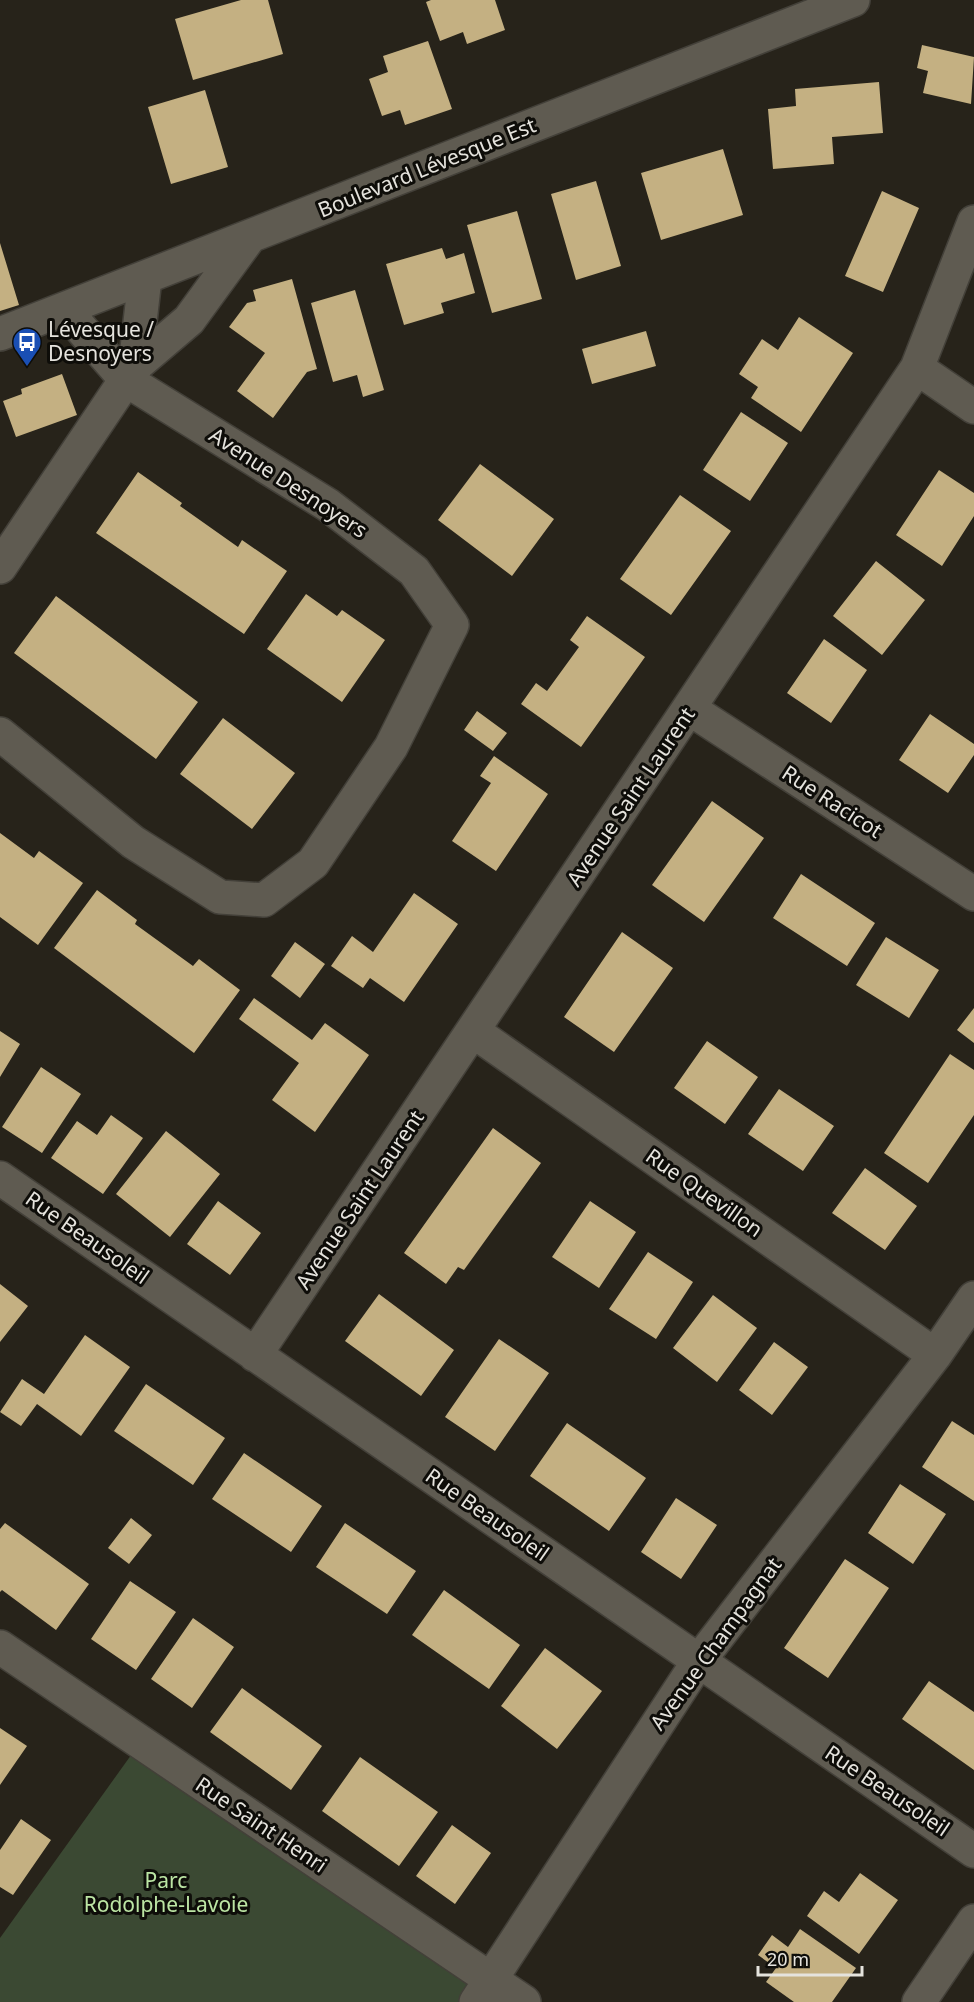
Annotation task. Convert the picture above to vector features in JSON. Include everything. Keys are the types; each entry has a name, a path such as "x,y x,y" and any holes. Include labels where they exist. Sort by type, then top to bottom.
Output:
{"street":[{"name":"Boulevard Lévesque Est","path":"0,334 248,239 853,0"},
{"name":"Avenue Saint Laurent","path":"255,1355 917,368 974,222"},
{"path":"0,567 130,373 189,320 248,239"},
{"path":"130,373 146,278"},
{"path":"64,309 130,373"},
{"path":"917,368 974,407"},
{"name":"Avenue Desnoyers","path":"0,734 133,842 210,891 220,897 264,900 313,863 320,853 391,747 452,625 414,571 328,505 130,373"},
{"name":"Rue Racicot","path":"690,709 974,894"},
{"name":"Rue Quevillon","path":"473,1031 935,1355"},
{"name":"Rue Beausoleil","path":"0,1178 974,1851"},
{"name":"Avenue Champagnat","path":"483,1991 698,1662 935,1355 974,1298"},
{"name":"Rue Saint Henri","path":"0,1647 483,1991 524,2002"},
{"path":"919,2002 974,1921"}],"green space":[{"name":"Parc Rodolphe-Lavoie","path":"139,1744 491,1980 476,2002 0,2002 0,1938"}],"building":[{"path":"241,0 268,0 283,54 193,80 175,19"},
{"path":"431,0 495,0 505,30 467,44 463,32 440,41 426,2"},
{"path":"428,41 452,109 405,125 400,110 382,116 369,79 388,72 383,56"},
{"path":"922,45 974,57 971,104 923,93 928,71 917,68"},
{"path":"879,82 883,133 832,137 834,164 773,169 768,109 796,106 795,89"},
{"path":"205,90 228,167 171,184 148,107"},
{"path":"723,149 743,215 661,240 641,173"},
{"path":"596,181 621,266 576,280 551,194"},
{"path":"882,191 919,208 883,292 845,276"},
{"path":"517,211 542,299 492,313 467,225"},
{"path":"0,243 19,305 0,311"},
{"path":"442,248 446,259 464,253 475,293 441,303 444,313 404,325 386,264"},
{"path":"292,279 317,369 307,372 273,418 237,391 265,353 229,327 247,303 256,301 253,290"},
{"path":"355,290 384,390 363,397 357,375 333,382 311,303"},
{"path":"799,317 853,353 801,432 751,398 758,387 739,374 762,339 778,350"},
{"path":"646,331 656,366 592,384 582,349"},
{"path":"62,374 77,415 16,437 3,401 22,394 21,389"},
{"path":"741,412 788,443 750,501 703,470"},
{"path":"480,464 554,519 512,576 438,520"},
{"path":"939,470 974,493 974,516 942,566 896,535"},
{"path":"138,472 182,503 180,506 238,547 242,540 287,571 244,634 96,533"},
{"path":"680,495 731,531 671,615 620,579"},
{"path":"876,561 925,600 882,655 833,616"},
{"path":"306,594 337,616 342,610 385,640 342,702 267,649"},
{"path":"56,596 198,702 156,759 14,653"},
{"path":"587,616 645,657 581,747 521,704 536,683 547,691 579,647 570,640"},
{"path":"824,639 867,670 831,723 787,693"},
{"path":"477,711 507,733 493,751 464,730"},
{"path":"930,714 974,744 974,755 948,793 899,760"},
{"path":"223,718 295,773 252,829 180,774"},
{"path":"494,756 548,794 496,871 452,841 491,783 480,776"},
{"path":"712,801 764,838 704,922 652,885"},
{"path":"0,833 34,858 39,851 83,883 38,945 0,917"},
{"path":"801,874 875,923 847,966 773,918"},
{"path":"97,890 137,920 135,924 193,966 199,959 240,990 194,1053 54,948"},
{"path":"414,893 458,924 404,1002 370,978 363,988 331,966 352,936 373,952"},
{"path":"622,932 673,968 614,1052 564,1017"},
{"path":"886,937 939,970 909,1018 856,985"},
{"path":"295,942 325,964 300,998 271,976"},
{"path":"254,998 312,1040 325,1023 369,1055 315,1132 272,1100 299,1063 239,1019"},
{"path":"974,1008 974,1043 957,1030"},
{"path":"0,1031 20,1044 0,1077"},
{"path":"707,1041 758,1077 725,1124 674,1088"},
{"path":"950,1054 974,1070 974,1115 928,1183 884,1153"},
{"path":"41,1067 81,1094 42,1153 2,1127"},
{"path":"779,1089 834,1126 803,1171 748,1134"},
{"path":"111,1115 143,1138 103,1194 51,1158 77,1121 97,1135"},
{"path":"493,1128 541,1163 464,1270 458,1267 446,1284 404,1253"},
{"path":"166,1131 220,1174 170,1237 116,1194"},
{"path":"865,1168 917,1206 885,1250 832,1213"},
{"path":"218,1201 261,1233 230,1275 187,1244"},
{"path":"590,1201 636,1232 599,1288 552,1257"},
{"path":"648,1252 693,1282 656,1339 609,1309"},
{"path":"0,1284 28,1306 0,1342"},
{"path":"379,1294 454,1350 421,1396 345,1341"},
{"path":"713,1295 757,1328 717,1382 673,1348"},
{"path":"85,1335 130,1367 81,1436 37,1404 21,1426 0,1412 22,1379 44,1394"},
{"path":"499,1339 549,1373 495,1451 445,1417"},
{"path":"774,1342 808,1367 772,1415 739,1390"},
{"path":"146,1384 225,1438 193,1485 114,1431"},
{"path":"952,1421 974,1435 974,1501 922,1467"},
{"path":"567,1423 646,1478 609,1531 530,1476"},
{"path":"244,1453 322,1506 291,1552 212,1499"},
{"path":"900,1484 946,1514 913,1564 868,1533"},
{"path":"676,1498 717,1525 681,1579 641,1552"},
{"path":"131,1518 152,1535 129,1564 108,1548"},
{"path":"5,1523 89,1584 56,1630 2,1590 0,1592 0,1529"},
{"path":"345,1523 416,1571 387,1614 316,1567"},
{"path":"845,1559 889,1588 828,1678 784,1648"},
{"path":"130,1581 176,1612 136,1670 91,1639"},
{"path":"444,1590 520,1645 489,1689 412,1635"},
{"path":"193,1618 234,1647 192,1708 151,1679"},
{"path":"545,1648 602,1691 557,1749 501,1706"},
{"path":"929,1681 974,1712 974,1770 902,1719"},
{"path":"242,1688 322,1746 291,1790 210,1732"},
{"path":"0,1728 27,1746 0,1785"},
{"path":"360,1757 438,1812 399,1866 322,1811"},
{"path":"21,1819 51,1840 13,1895 0,1887 0,1850"},
{"path":"452,1825 491,1853 455,1904 416,1876"},
{"path":"860,1873 898,1900 859,1954 807,1916 824,1891 839,1902"},
{"path":"800,1929 856,1968 832,2002 794,2002 766,1982 776,1968 758,1955 772,1935 788,1947"}],"place":[{"name":"Lévesque / Desnoyers","path":"27,368"}]}
